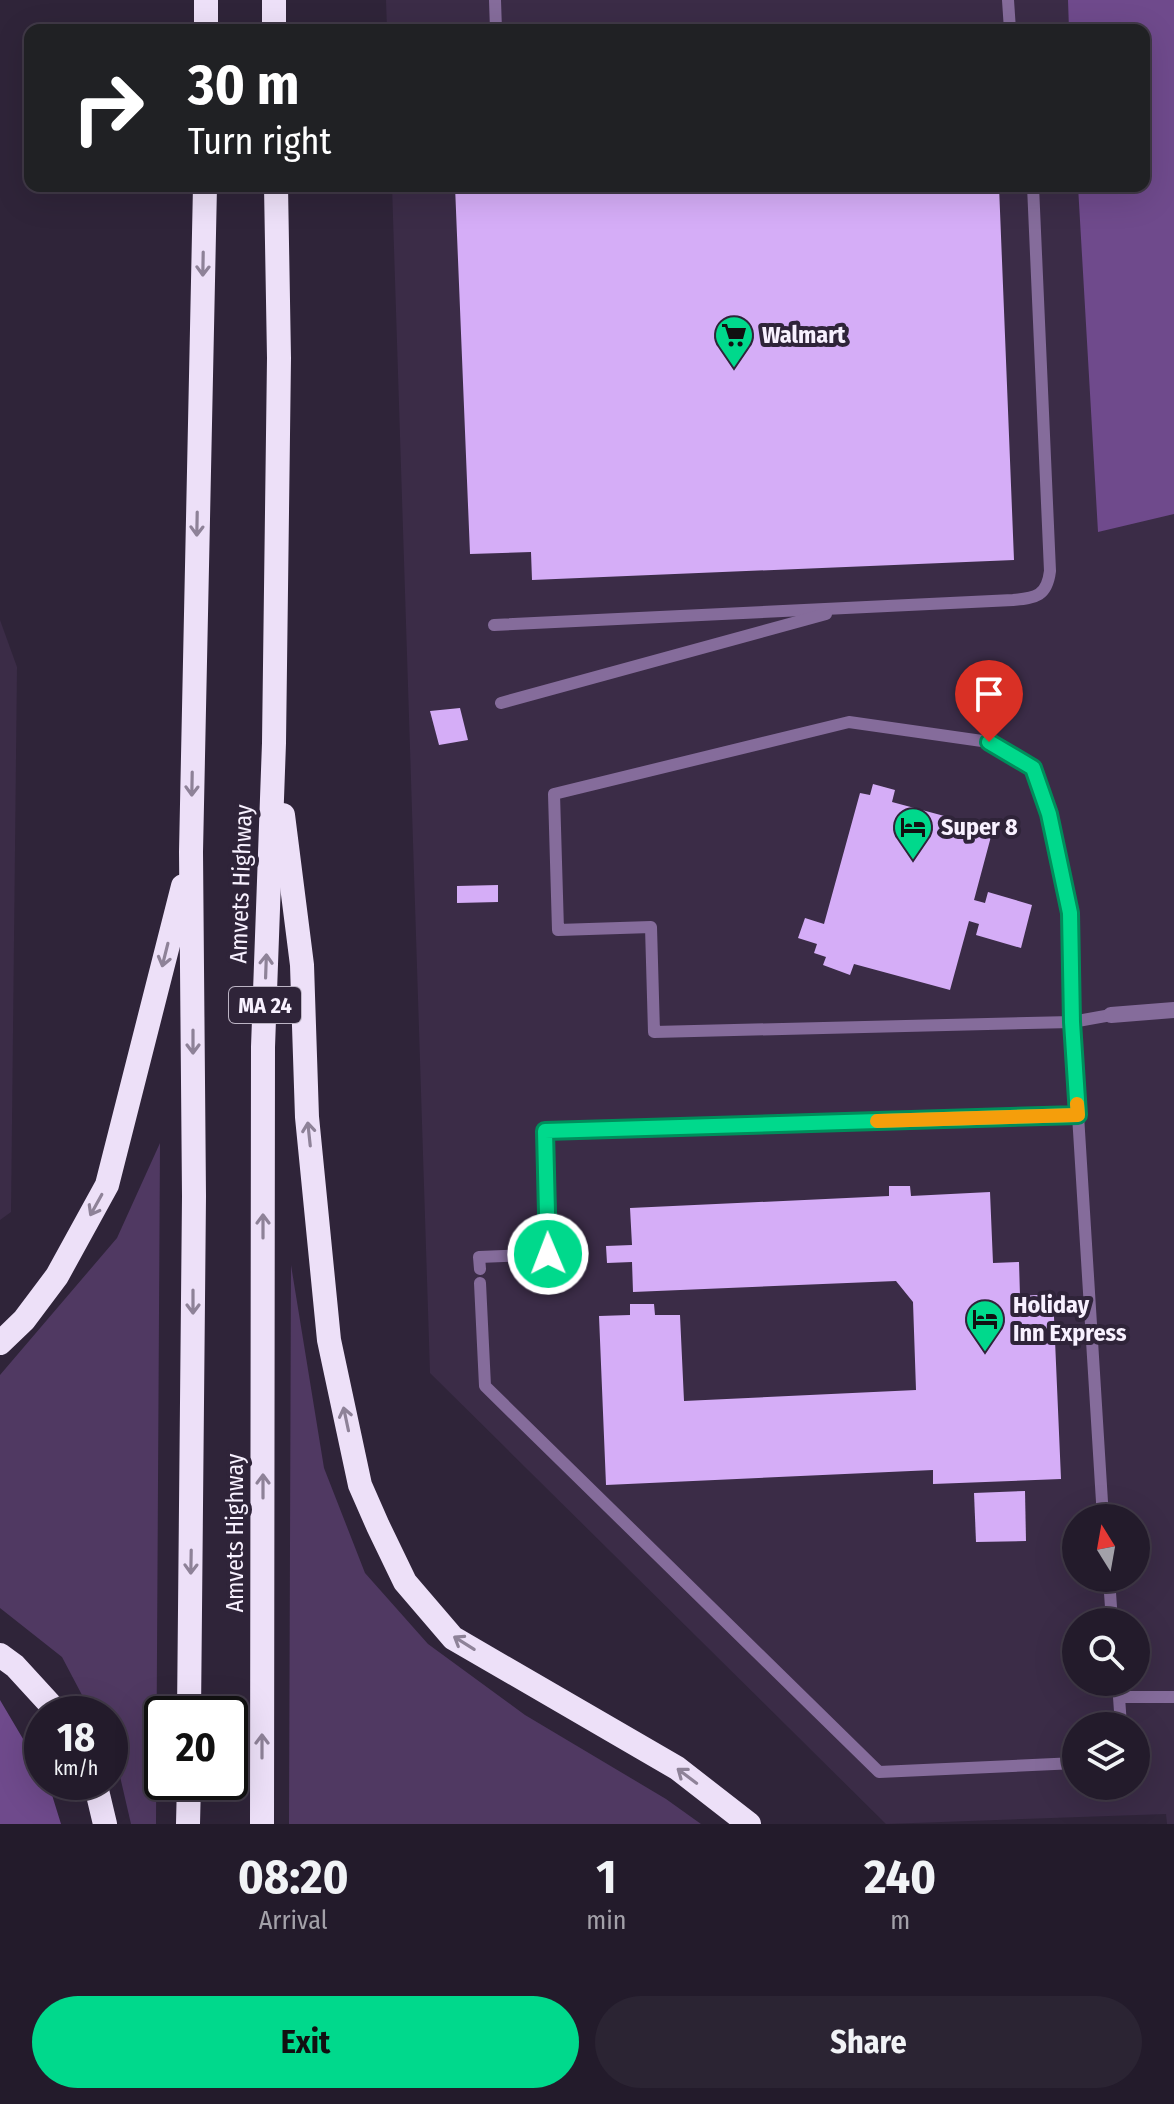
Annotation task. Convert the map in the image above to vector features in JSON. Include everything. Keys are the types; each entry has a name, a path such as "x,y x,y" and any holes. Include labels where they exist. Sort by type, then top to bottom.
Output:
{"highway":[{"path":"206,0 206,24"},
{"path":"274,0 274,24"},
{"name":"Amvets Highway","path":"189,1696 194,1212 191,852 205,192"},
{"name":"Amvets Highway","path":"262,1824 263,1047 274,743 279,358 276,192"},
{"path":"274,743 302,965 307,1117 329,1340 360,1485 378,1526 405,1582 453,1638 677,1768 749,1824"},
{"path":"0,1343 24,1320 57,1276 107,1185 191,852"},
{"path":"0,1655 15,1666 42,1696"},
{"path":"99,1800 105,1824"},
{"path":"188,1824 189,1800"}],"street":[{"path":"1111,1015 1174,1010"}],"lane":[{"path":"495,0 496,24"},
{"path":"1008,0 1010,24"},
{"path":"494,625 1028,599 1042,594 1048,584 1033,192"},
{"path":"501,703 848,608"},
{"path":"1102,1504 1072,1022 1070,913 1049,814 1033,768 989,742 849,722 554,794 558,930 651,927 654,1032 1072,1022 1111,1015"},
{"path":"1062,1764 879,1772 485,1386 479,1257 548,1254 545,1131 1078,1115"},
{"path":"1120,1712 1119,1697 1174,1697"}],"shaded area":[{"path":"386,0 1174,0 1174,1824 1167,1824 1166,1814 886,1824 430,1373 392,192 1150,192 1150,24 387,24"},
{"path":"1068,0 1174,0 1174,514 1098,532 1078,192 1150,192 1150,24 1069,24"},
{"path":"0,620 17,667 11,1212 0,1220"},
{"path":"160,1143 157,1696 144,1696 144,1800 156,1800 156,1824 131,1824 125,1800 128,1800 128,1696 83,1696 62,1657 0,1608 0,1375 117,1238"},
{"path":"291,1265 324,1468 365,1573 428,1644 525,1715 666,1799 701,1824 289,1824"},
{"path":"0,1700 24,1741 24,1800 54,1800 61,1824 0,1824"}],"building":[{"name":"Walmart","path":"455,192 999,192 1014,560 532,580 531,552 470,554"},
{"path":"460,708 468,740 439,745 430,711"},
{"name":"Super 8","path":"873,784 895,790 892,802 993,829 974,900 985,903 988,892 1032,905 1021,948 976,935 979,924 969,921 950,990 854,964 850,975 823,965 826,957 814,953 817,944 798,938 805,918 824,924 860,793 870,795"},
{"path":"498,885 498,902 457,903 457,886"},
{"name":"Holiday Inn Express","path":"889,1186 910,1186 911,1196 990,1192 993,1263 1019,1262 1020,1296 1053,1294 1061,1479 933,1484 933,1470 606,1485 599,1316 630,1315 630,1304 654,1304 655,1315 680,1315 684,1401 916,1390 913,1302 896,1281 633,1292 632,1262 607,1263 606,1246 632,1245 630,1208 889,1196"},
{"path":"1025,1491 1026,1541 976,1542 974,1493"}],"slow traffic":[{"path":"877,1121 1078,1115 1077,1104"}],"place":[{"name":"Walmart","path":"734,369"},
{"name":"Super 8","path":"913,861"},
{"name":"Holiday Inn Express","path":"985,1353"}],"route":[{"path":"548,1254 545,1131 1078,1115 1070,913 1049,814 1033,768 989,742"}]}
